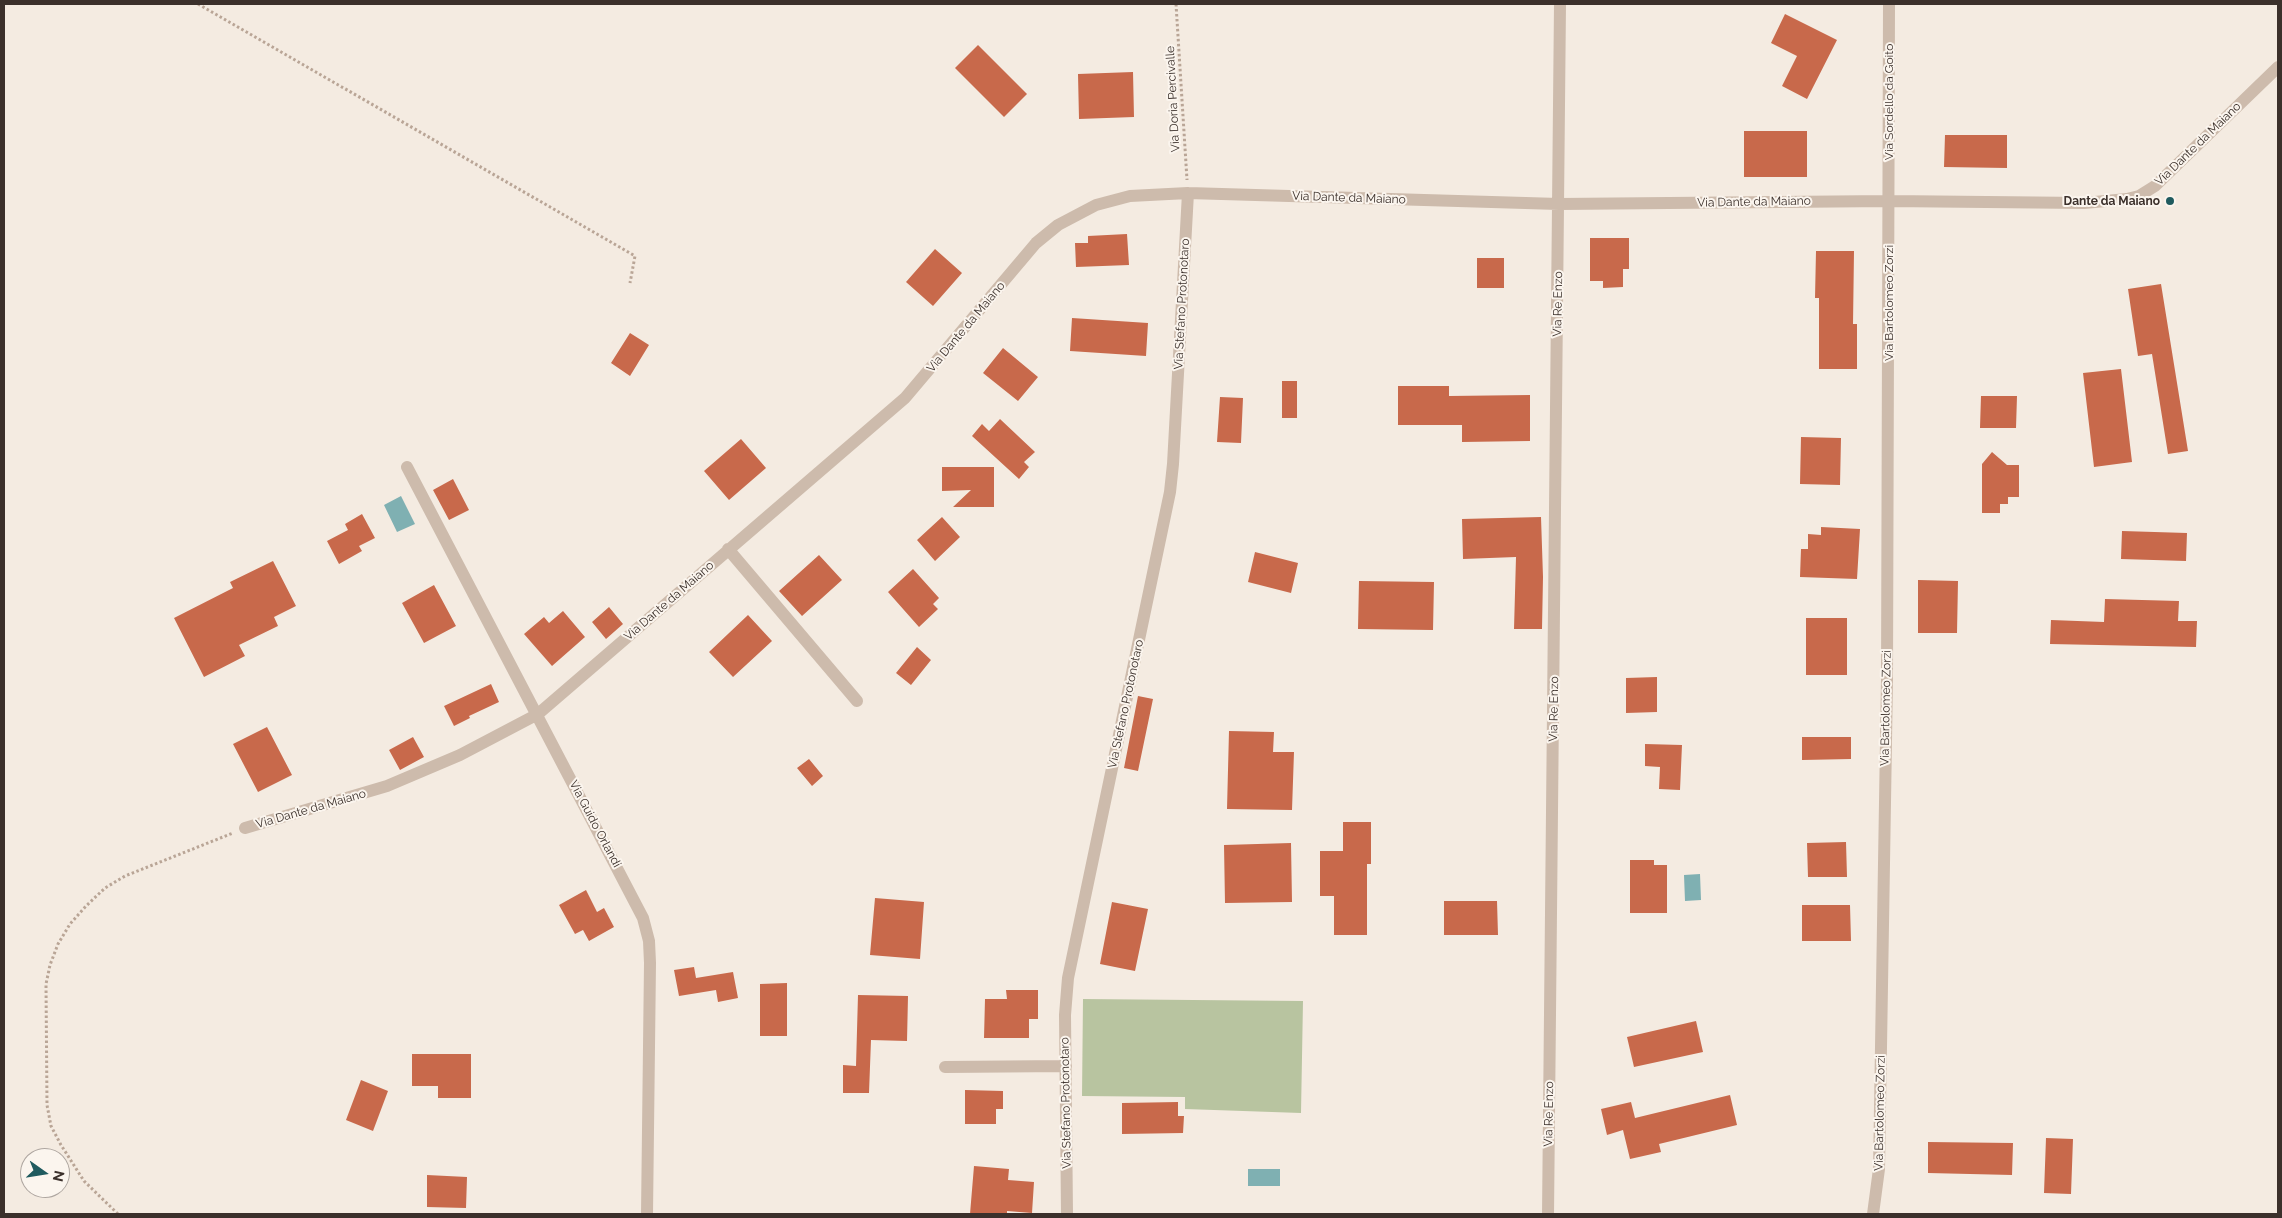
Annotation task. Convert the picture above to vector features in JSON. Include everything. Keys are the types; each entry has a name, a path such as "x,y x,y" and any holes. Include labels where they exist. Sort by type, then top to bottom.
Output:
{"street":[{"name":"Via Re Enzo","path":"1548,1214 1560,4"},
{"name":"Via Sordello da Goito","path":"1889,4 1889,201"},
{"name":"Via Dante da Maiano","path":"245,828 388,786 460,755 538,714 905,398 1036,243 1058,224 1096,205 1130,196 1188,194 1559,204 1889,201 2084,202 2139,196 2160,182 2278,67"},
{"name":"Via Stefano Protonotaro","path":"1067,1214 1066,1003 1070,964 1170,492 1188,194"},
{"name":"Via Bartolomeo Zorzi","path":"1872,1214 1879,1169 1887,680 1889,201"},
{"name":"Via Guido Orlandi","path":"407,467 638,907 649,941 646,1214"},
{"path":"728,549 856,701"},
{"path":"945,1067 1066,1066"}],"path":[{"path":"198,4 635,256 630,283"},
{"name":"Via Doria Percivalle","path":"1176,4 1188,194"},
{"name":"Via Dante da Maiano","path":"118,1214 84,1181 61,1146 51,1126 47,1095 46,984 50,965 58,944 70,924 106,888 125,876 245,828"}],"green space":[{"path":"1083,999 1303,1001 1301,1113 1185,1109 1185,1097 1082,1096"}],"water":[{"path":"401,496 415,524 397,532 384,505"},
{"path":"1700,874 1701,900 1685,901 1684,875"},
{"path":"1248,1169 1280,1169 1280,1186 1248,1186"}],"building":[{"path":"1785,14 1837,40 1807,99 1782,86 1797,56 1771,43"},
{"path":"978,45 1027,94 1004,117 955,68"},
{"path":"1133,72 1134,117 1079,119 1078,74"},
{"path":"1744,131 1807,131 1807,177 1744,177"},
{"path":"1945,135 2007,135 2007,168 1944,167"},
{"path":"1127,234 1129,265 1076,267 1075,243 1088,243 1088,236"},
{"path":"1590,238 1629,238 1629,269 1623,269 1623,287 1603,288 1603,281 1590,281"},
{"path":"935,249 962,273 933,306 906,282"},
{"path":"1816,251 1854,251 1853,324 1857,324 1857,369 1819,369 1819,298 1815,298"},
{"path":"1477,258 1504,258 1504,288 1477,288"},
{"path":"2161,284 2188,451 2168,454 2152,354 2138,356 2128,289"},
{"path":"1072,318 1148,323 1146,356 1070,351"},
{"path":"630,333 649,345 630,376 611,363"},
{"path":"1003,348 1038,377 1018,401 983,373"},
{"path":"2121,369 2132,462 2094,467 2083,373"},
{"path":"1282,381 1297,381 1297,418 1282,418"},
{"path":"1398,386 1449,386 1449,396 1530,395 1530,441 1462,442 1462,425 1398,425"},
{"path":"1981,396 2017,396 2016,428 1980,428"},
{"path":"1220,397 1243,398 1241,443 1217,442"},
{"path":"1000,419 1035,452 1024,462 1029,467 1019,479 972,436 982,424 989,431"},
{"path":"1801,437 1841,438 1840,485 1800,484"},
{"path":"741,439 766,468 729,500 704,471"},
{"path":"1992,452 2007,465 2019,465 2019,497 2008,497 2008,504 2000,504 2000,513 1982,513 1982,464"},
{"path":"942,467 994,467 994,507 953,507 971,490 942,491"},
{"path":"453,479 469,510 449,520 433,490"},
{"path":"362,514 375,538 359,546 362,551 339,564 327,541 348,530 345,524"},
{"path":"942,517 960,537 935,561 917,540"},
{"path":"1541,517 1542,629 1514,629 1516,557 1463,559 1462,519"},
{"path":"1821,527 1860,529 1857,579 1800,577 1801,549 1808,549 1808,534 1821,535"},
{"path":"2122,531 2187,533 2186,561 2121,559"},
{"path":"1255,552 1298,563 1291,593 1248,582"},
{"path":"819,555 842,580 802,616 779,591"},
{"path":"273,561 296,606 274,617 278,626 239,645 245,656 204,677 174,618 233,588 230,582"},
{"path":"913,569 939,598 933,604 938,609 919,627 888,592"},
{"path":"1918,580 1958,581 1957,633 1918,633"},
{"path":"1359,581 1434,582 1433,630 1358,629"},
{"path":"434,585 456,626 424,643 402,603"},
{"path":"2105,599 2179,601 2178,621 2197,621 2196,647 2050,644 2051,620 2104,622"},
{"path":"609,607 623,624 606,639 592,622"},
{"path":"563,611 585,637 552,666 524,634 544,617 549,623"},
{"path":"748,615 772,641 733,677 709,652"},
{"path":"1806,618 1847,618 1847,675 1806,675"},
{"path":"917,647 931,660 911,685 896,673"},
{"path":"1657,677 1657,712 1626,713 1626,678"},
{"path":"491,684 499,702 469,716 470,718 454,726 444,706"},
{"path":"1138,696 1153,699 1138,771 1124,768"},
{"path":"267,727 292,775 258,792 233,744"},
{"path":"1229,731 1274,732 1273,752 1294,752 1292,810 1227,809"},
{"path":"413,737 424,757 400,770 389,750"},
{"path":"1802,737 1851,737 1851,759 1802,760"},
{"path":"1645,744 1682,745 1680,790 1659,789 1660,767 1645,766"},
{"path":"809,759 823,776 812,786 797,768"},
{"path":"1343,822 1371,822 1371,864 1367,864 1367,935 1334,935 1334,896 1320,896 1320,851 1343,851"},
{"path":"1846,842 1847,877 1808,877 1807,843"},
{"path":"1291,843 1292,902 1225,903 1224,845"},
{"path":"1630,860 1654,860 1654,865 1667,865 1667,913 1630,913"},
{"path":"586,890 597,912 604,908 614,927 589,941 583,930 575,934 559,905"},
{"path":"875,898 924,902 920,959 870,955"},
{"path":"1444,901 1497,901 1498,935 1444,935"},
{"path":"1112,902 1148,909 1135,971 1100,964"},
{"path":"1802,905 1850,905 1851,941 1802,941"},
{"path":"694,967 696,978 733,972 738,998 718,1002 716,990 679,996 674,970"},
{"path":"787,983 787,1036 760,1036 760,984"},
{"path":"1006,990 1038,990 1038,1019 1029,1019 1029,1038 984,1038 985,999 1007,999"},
{"path":"858,995 908,996 907,1041 871,1040 869,1093 843,1093 843,1065 856,1066"},
{"path":"1696,1021 1703,1052 1634,1067 1627,1037"},
{"path":"412,1054 471,1054 471,1098 438,1098 438,1086 412,1086"},
{"path":"361,1080 388,1091 373,1131 346,1120"},
{"path":"965,1090 1003,1091 1003,1109 996,1109 996,1124 965,1124"},
{"path":"1730,1095 1737,1125 1659,1144 1661,1152 1630,1159 1623,1130 1607,1135 1601,1109 1631,1102 1635,1118"},
{"path":"1178,1102 1178,1116 1184,1116 1183,1133 1122,1134 1122,1103"},
{"path":"2046,1138 2073,1139 2071,1194 2044,1193"},
{"path":"1928,1142 2013,1143 2012,1175 1928,1173"},
{"path":"974,1166 1009,1169 1008,1180 1034,1182 1032,1213 1007,1211 1007,1214 970,1214"},
{"path":"427,1175 467,1177 466,1208 427,1207"}],"place":[{"name":"Dante da Maiano","path":"2170,201"}]}
